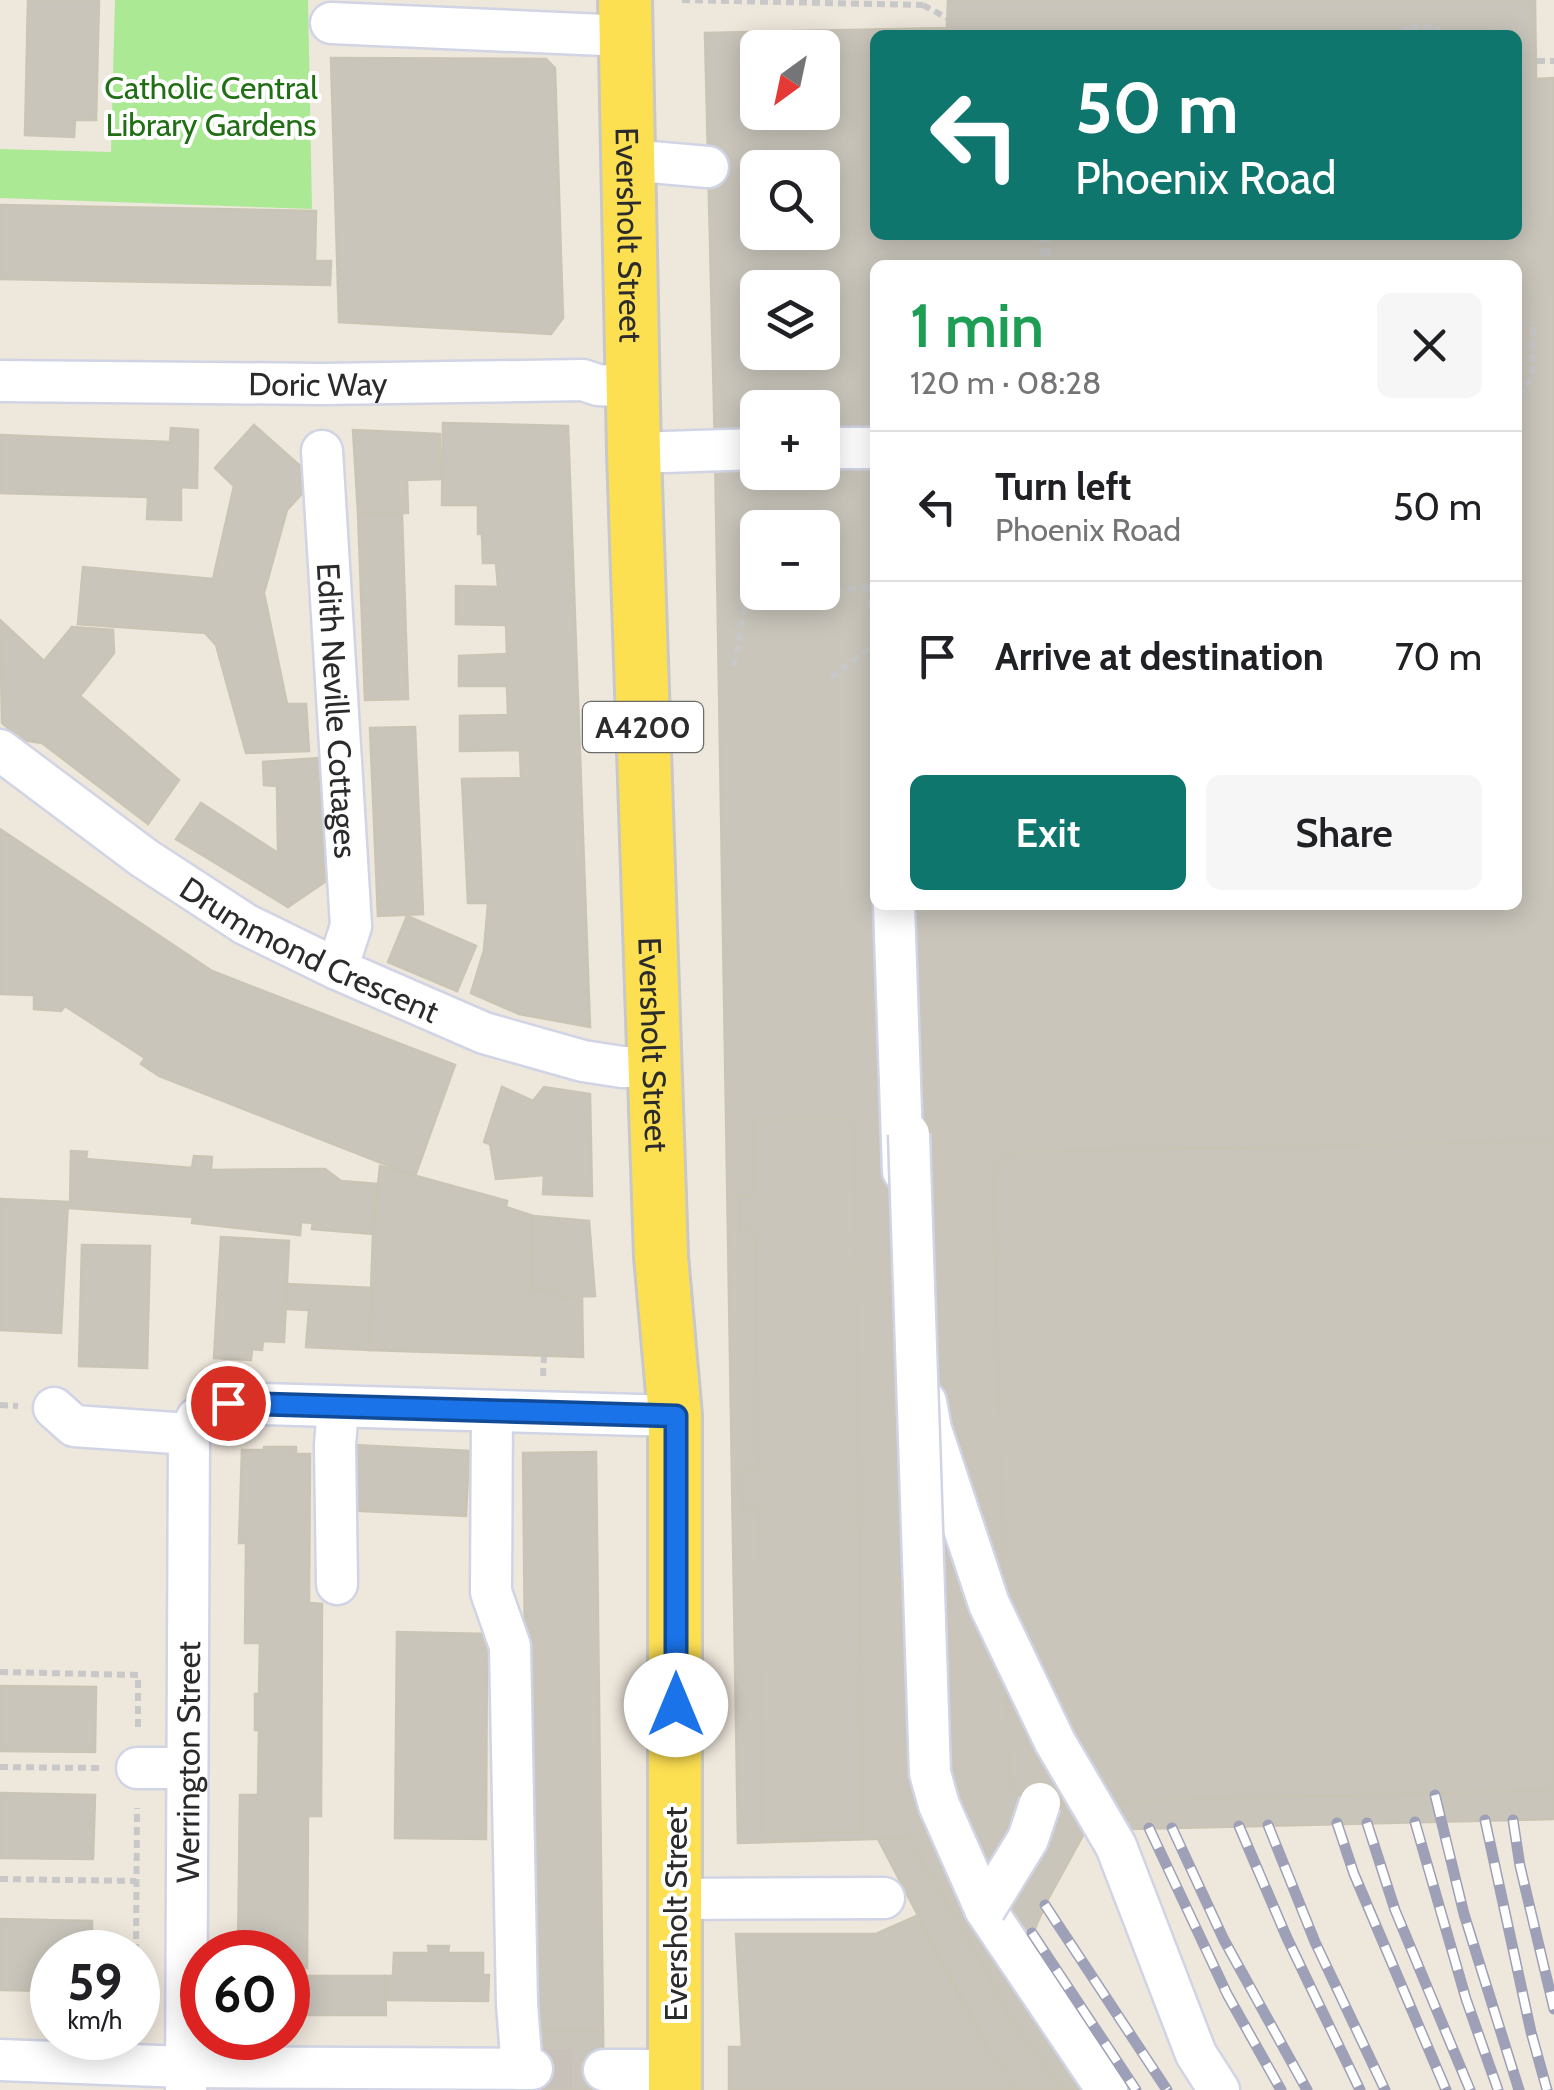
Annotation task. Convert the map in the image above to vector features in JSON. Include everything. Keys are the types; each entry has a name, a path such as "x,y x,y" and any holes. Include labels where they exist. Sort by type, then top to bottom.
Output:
{"main road":[{"name":"Eversholt Street","path":"625,18 661,1256 676,1416 676,2080"}],"street":[{"path":"331,22 625,18"},
{"path":"628,160 708,167"},
{"name":"Doric Way","path":"0,381 340,384 583,380 598,385 634,423 740,445"},
{"path":"840,448 870,448"},
{"name":"Edith Neville Cottages","path":"322,452 351,926 337,969"},
{"name":"Drummond Crescent","path":"0,750 144,858 245,924 337,969 484,1033 583,1061 622,1068 655,1067"},
{"path":"894,910 912,1330 931,1429 989,1604 1055,1742 1116,1846 1196,2054 1219,2090"},
{"path":"909,1134 930,1772 939,1806 985,1908 1107,2090"},
{"path":"54,1408 74,1426 189,1434 197,1418 228,1403 676,1416"},
{"path":"338,1406 338,1584"},
{"path":"0,2060 186,2078 365,2079 527,2069 517,2004 510,1646 492,1592 492,1410"},
{"name":"Werrington Street","path":"186,2078 189,1434"},
{"path":"137,1772 188,1768"},
{"path":"985,1908 1028,1840 1040,1804"},
{"path":"676,1899 884,1898"},
{"path":"604,2070 676,2080"}],"path":[{"path":"682,0 923,3 947,18"},
{"path":"1406,30 1406,27 1436,30"},
{"path":"1537,62 1554,61"},
{"path":"1522,391 1532,377 1533,321"},
{"path":"840,590 870,587"},
{"path":"734,666 744,610"},
{"path":"831,676 870,647"},
{"path":"543,1380 544,1356"},
{"path":"0,1672 138,1674 136,1930"},
{"path":"0,1767 137,1772"},
{"path":"0,1879 136,1880"}],"green space":[{"name":"Catholic Central Library Gardens","path":"115,0 308,0 312,209 0,198 0,149 111,152"}],"building":[{"path":"28,0 99,0 96,120 75,120 74,137 25,135"},
{"path":"948,0 1535,0 1536,79 1554,78 1554,1819 1086,1830 1028,1944 1131,2090 1064,2090 1014,2024 908,1838 738,1843 705,33 740,32 740,130 840,130 840,30 947,28"},
{"path":"331,58 546,59 555,68 563,318 551,334 339,322"},
{"path":"0,205 316,211 315,261 331,261 330,285 0,279"},
{"path":"443,423 568,426 590,1027 519,1014 471,993 484,950 488,903 468,903 462,779 521,778 520,750 460,751 460,716 508,715 507,686 459,686 459,656 507,654 506,625 456,624 456,586 498,587 496,563 483,563 478,505 442,505"},
{"path":"254,425 315,479 287,510 264,593 287,704 306,704 309,751 246,753 216,645 205,633 78,624 83,567 213,579 234,486 215,468"},
{"path":"171,428 198,430 197,488 181,487 181,520 147,519 148,497 0,493 0,435 170,442"},
{"path":"353,430 440,434 441,479 407,480 408,513 358,513"},
{"path":"358,513 402,514 408,699 365,700"},
{"path":"0,620 44,661 72,627 113,630 114,653 80,696 179,780 148,824 42,743 22,740 2,723"},
{"path":"415,727 423,914 378,916 370,728"},
{"path":"319,758 326,881 288,907 176,839 201,803 278,853 277,786 264,785 263,762"},
{"path":"0,829 212,971 455,1065 415,1176 159,1076 141,1064 145,1058 65,1006 61,1011 34,1009 34,995 0,994"},
{"path":"407,916 476,946 457,991 388,962"},
{"path":"502,1087 533,1101 544,1087 590,1094 592,1196 543,1194 544,1175 496,1179 490,1144 484,1142"},
{"path":"854,1119 863,1832 762,1833 759,1509 742,1509 741,1469 758,1470 755,1229 740,1230 740,1196 754,1195 754,1120"},
{"path":"1554,1141 1554,1790 1040,1803 1023,1799 1014,1791 1009,1775 993,1178 996,1167 1008,1155 1020,1152"},
{"path":"71,1151 87,1152 86,1159 192,1168 194,1156 212,1157 211,1170 325,1169 341,1181 377,1184 373,1234 312,1229 313,1223 301,1222 300,1235 192,1223 193,1217 70,1208"},
{"path":"380,1166 507,1201 506,1207 533,1216 531,1289 560,1291 560,1297 582,1296 583,1357 369,1350"},
{"path":"0,1199 68,1202 61,1333 0,1330"},
{"path":"533,1216 589,1221 595,1296 560,1297 560,1291 531,1289"},
{"path":"221,1237 289,1241 284,1342 263,1341 262,1350 252,1349 251,1360 214,1358"},
{"path":"82,1245 150,1246 147,1368 79,1366"},
{"path":"287,1284 372,1288 369,1350 306,1347 309,1310 286,1309"},
{"path":"353,1445 469,1451 466,1516 342,1510"},
{"path":"296,1447 296,1454 310,1454 309,1603 322,1604 321,1816 308,1816 307,1930 238,1930 240,1795 258,1795 255,1694 259,1694 260,1643 245,1643 246,1543 239,1543 242,1450"},
{"path":"596,1452 603,2031 529,2031 523,1453"},
{"path":"397,1632 487,1634 486,1839 395,1838"},
{"path":"0,1686 96,1687 95,1752 0,1751"},
{"path":"0,1793 95,1795 93,1859 0,1858"},
{"path":"908,1838 1014,2024 1064,2090 1018,2090 987,2047 878,1839"},
{"path":"916,1916 987,2047 1018,2090 729,2090 729,2047 742,2047 736,1934 876,1934"},
{"path":"0,1919 92,1921 92,1930 30,1930 30,1991 0,1990"},
{"path":"428,1946 449,1946 448,1953 483,1953 483,1975 489,1975 488,2001 386,2000 385,1976 393,1976 394,1953 429,1953"},
{"path":"310,1976 385,1976 386,2015 310,2015"},
{"path":"532,2031 603,2031 604,2090 532,2090"}],"tunnel":[{"path":"532,2069 604,2070"}],"railway":[{"path":"1435,1795 1464,1914 1519,2090"},
{"path":"1485,1820 1547,2090"},
{"path":"1513,1820 1554,2009"},
{"path":"1415,1822 1466,1999 1498,2090"},
{"path":"1337,1823 1354,1874 1446,2090"},
{"path":"1367,1823 1395,1910 1470,2090"},
{"path":"1268,1825 1315,1942 1385,2090"},
{"path":"1239,1826 1287,1938 1360,2090"},
{"path":"1149,1828 1227,1994 1281,2090"},
{"path":"1172,1828 1224,1940 1307,2090"},
{"path":"1045,1905 1167,2090"},
{"path":"1032,1933 1136,2090"}],"route":[{"path":"228,1403 676,1416 676,1705"}]}
